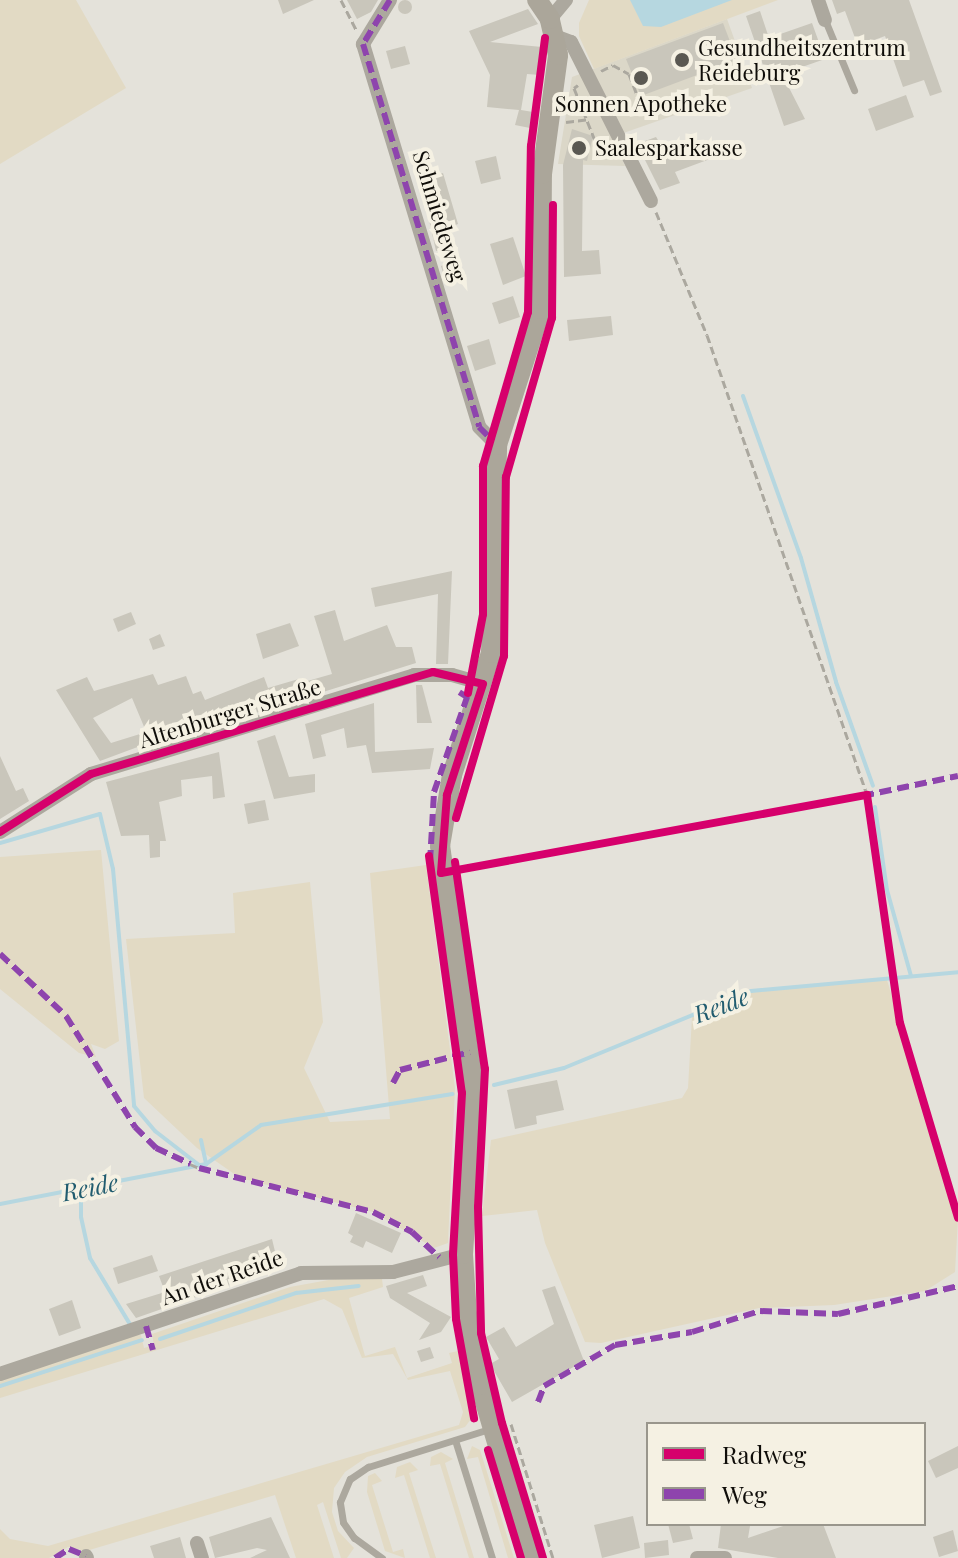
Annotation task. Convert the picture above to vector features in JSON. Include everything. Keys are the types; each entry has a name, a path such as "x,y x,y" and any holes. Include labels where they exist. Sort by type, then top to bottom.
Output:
{"main road":[{"path":"531,1558 500,1423 471,1343 463,1254 474,1090 444,902 440,846 449,785 483,684 496,599 493,473 497,445 541,309 542,174 556,81 553,27 537,0"}],"street":[{"path":"363,44 390,0"},
{"path":"566,0 553,27 571,42 651,201"},
{"path":"818,0 825,20"},
{"name":"Schmiedeweg","path":"363,44 479,427 497,445"},
{"name":"Altenburger Straße","path":"0,832 91,774 152,755 414,675 452,675 483,684"},
{"name":"An der Reide","path":"0,1374 301,1273 393,1272 463,1254"},
{"path":"697,1558 725,1558"}],"lane":[{"path":"825,20 854,90"},
{"path":"382,1558 343,1522 340,1502 345,1486 368,1467 500,1423"},
{"path":"455,1440 492,1558"}],"path":[{"path":"341,0 363,44"},
{"path":"565,122 589,120 607,109"},
{"path":"651,201 707,335 867,795"},
{"path":"892,967 895,986"},
{"path":"190,1164 199,1168"},
{"path":"500,1423 543,1558"},
{"path":"500,1423 553,1558"}],"shaded area":[{"path":"0,0 76,0 126,88 0,164"},
{"path":"589,0 778,0 594,69 579,36 579,23"},
{"path":"727,19 752,88 612,137 625,166 558,164 572,77"},
{"path":"101,850 119,1041 105,1049 91,1044 96,1057 79,1053 0,989 0,857"},
{"path":"426,865 455,1088 448,1243 434,1248 373,1212 240,1178 197,1148 144,1098 126,939 235,933 233,893 310,882 323,1022 304,1068 330,1122 390,1119 370,873"},
{"path":"887,980 958,1218 955,1272 925,1291 834,1305 759,1308 601,1343 585,1342 545,1243 537,1210 482,1216 491,1140 682,1098 688,1088 692,1017 751,991"},
{"path":"334,1279 382,1279 383,1287 349,1298 365,1356 395,1347 407,1378 452,1363 449,1353 458,1351 471,1419 465,1427 367,1457 345,1472 334,1488 332,1512 338,1531 354,1548 347,1558 341,1558 323,1502 317,1505 334,1558 296,1558 275,1495 86,1551 68,1547 49,1558 0,1558 0,1529 10,1539 48,1546 459,1425 463,1412 450,1371 408,1380 393,1354 362,1358 342,1309 324,1299 0,1398 0,1380 134,1335 141,1335 144,1348 154,1345 152,1334 290,1287"},
{"path":"472,1446 480,1450 514,1558 508,1558 478,1457 467,1459"},
{"path":"441,1452 453,1459 445,1463 474,1558 469,1558 440,1464 430,1466 431,1457"},
{"path":"410,1462 418,1470 409,1473 436,1558 430,1558 404,1475 395,1478 397,1467"},
{"path":"375,1473 382,1481 372,1485 393,1552 403,1549 405,1558 385,1551 367,1492 368,1476"}],"water":[{"path":"630,0 732,0 661,27 643,26"}],"building":[{"path":"278,0 314,0 283,14"},
{"path":"347,0 378,0 371,12 357,19"},
{"path":"405,0 412,7 405,14 398,7"},
{"path":"832,0 909,0 942,92 930,96 924,80 903,87 885,36 858,46 845,11 837,14"},
{"path":"528,9 538,24 490,42 542,47 540,75 527,74 521,110 533,112 530,128 515,125 519,110 487,107 490,75 469,31"},
{"path":"760,11 769,38 812,23 825,59 782,74 805,119 784,126 746,16"},
{"name":"Gesundheitszentrum Reideburg","path":"723,23 737,60 641,96 626,59"},
{"path":"405,46 410,64 391,69 386,51"},
{"path":"906,95 914,117 876,131 868,109"},
{"path":"572,129 593,136 587,161 583,160 582,251 599,250 601,274 564,277 563,165"},
{"path":"656,137 667,155 704,142 710,159 675,172 680,183 660,190 637,144"},
{"path":"496,156 501,179 481,184 475,161"},
{"path":"443,173 458,224 450,227 456,246 436,251 420,180"},
{"path":"513,237 526,276 503,285 490,244"},
{"path":"449,263 454,279 446,282 441,266"},
{"path":"513,296 520,317 499,324 492,303"},
{"path":"611,316 613,335 569,341 567,320"},
{"path":"489,339 496,364 475,371 467,346"},
{"path":"452,571 448,664 436,664 438,594 375,607 371,588"},
{"path":"335,610 344,641 387,625 396,647 412,647 416,663 220,724 214,725 211,717 187,726 188,734 150,741 132,698 93,718 111,743 140,734 143,745 100,761 56,690 87,677 94,691 153,674 158,685 186,676 193,694 201,691 205,700 264,677 268,688 302,678 304,682 332,674 314,616"},
{"path":"131,612 136,624 118,632 113,619"},
{"path":"290,623 299,646 263,659 256,634"},
{"path":"160,634 165,646 153,650 149,639"},
{"path":"416,685 422,685 432,723 417,723"},
{"path":"374,703 375,752 434,748 430,769 372,773 366,745 347,748 344,728 321,735 326,756 313,759 305,724"},
{"path":"275,735 289,777 315,774 315,792 274,799 257,741"},
{"path":"219,752 225,797 213,799 212,776 181,780 182,796 159,802 166,841 160,841 160,857 150,858 149,835 121,836 106,782"},
{"path":"0,756 16,791 23,788 29,801 0,819"},
{"path":"265,800 269,820 248,824 244,804"},
{"path":"557,1080 564,1110 536,1116 537,1124 515,1129 507,1090"},
{"path":"356,1213 401,1233 392,1253 366,1241 363,1248 350,1242 353,1236 348,1233"},
{"path":"272,1239 279,1268 136,1318 126,1304 165,1292 159,1276"},
{"path":"152,1255 158,1271 118,1284 113,1268"},
{"path":"423,1275 427,1286 407,1293 451,1317 441,1332 419,1340 430,1323 390,1298 386,1286"},
{"path":"555,1286 584,1361 512,1402 490,1364 499,1359 486,1337 504,1327 516,1347 554,1324 542,1290"},
{"path":"72,1300 81,1328 59,1336 49,1309"},
{"path":"430,1347 434,1358 421,1362 417,1351"},
{"path":"958,1446 958,1468 936,1478 928,1461"},
{"path":"633,1516 640,1548 602,1558 594,1525"},
{"path":"271,1517 290,1558 250,1558 267,1550 257,1548 215,1558 209,1537"},
{"path":"669,1526 690,1526 693,1539 673,1543"},
{"path":"721,1526 750,1526 748,1538 783,1526 824,1526 836,1558 778,1558 718,1548"},
{"path":"953,1530 958,1551 939,1557 933,1537"},
{"path":"180,1537 186,1558 154,1558 150,1546"},
{"path":"668,1540 669,1555 645,1558 644,1543"}],"waterway":[{"path":"743,396 801,558 836,682 873,786"},
{"path":"875,807 887,890 911,976"},
{"path":"0,843 100,814 113,869 134,1106 155,1131 199,1165"},
{"path":"892,958 895,977"},
{"name":"Reide","path":"494,1085 564,1068 751,991 958,972"},
{"name":"Reide","path":"0,1204 206,1164 261,1125 453,1094"},
{"path":"201,1140 206,1164"},
{"path":"81,1189 81,1217 90,1258 131,1326"},
{"path":"160,1339 296,1293 359,1286"},
{"path":"0,1386 142,1340"}],"marked path":[{"path":"390,0 363,44 479,427 493,441"},
{"path":"430,862 434,792 467,697 459,692"},
{"path":"862,796 958,776"},
{"path":"0,954 66,1016 135,1127 156,1148 190,1164"},
{"path":"393,1083 400,1070 470,1052"},
{"path":"199,1168 373,1212 412,1232 439,1257"},
{"path":"538,1402 544,1386 615,1345 692,1332 760,1311 838,1314 958,1286"},
{"path":"146,1326 153,1350"},
{"path":"55,1558 69,1549 86,1556"}],"cycle path":[{"path":"468,693 483,614 483,466 528,312 531,146 545,38"},
{"path":"456,818 504,656 506,477 552,318 553,205"},
{"path":"0,832 91,774 433,672 483,684 447,795 441,873 867,795 900,1023 958,1218"},
{"path":"429,856 462,1093 453,1255 456,1319 474,1418"},
{"path":"455,862 485,1069 478,1207 481,1333 502,1423 543,1558"},
{"path":"488,1450 521,1558"}],"place":[{"name":"Gesundheitszentrum Reideburg","path":"682,60"},
{"name":"Sonnen Apotheke","path":"641,78"},
{"name":"Saalesparkasse","path":"579,148"}]}
